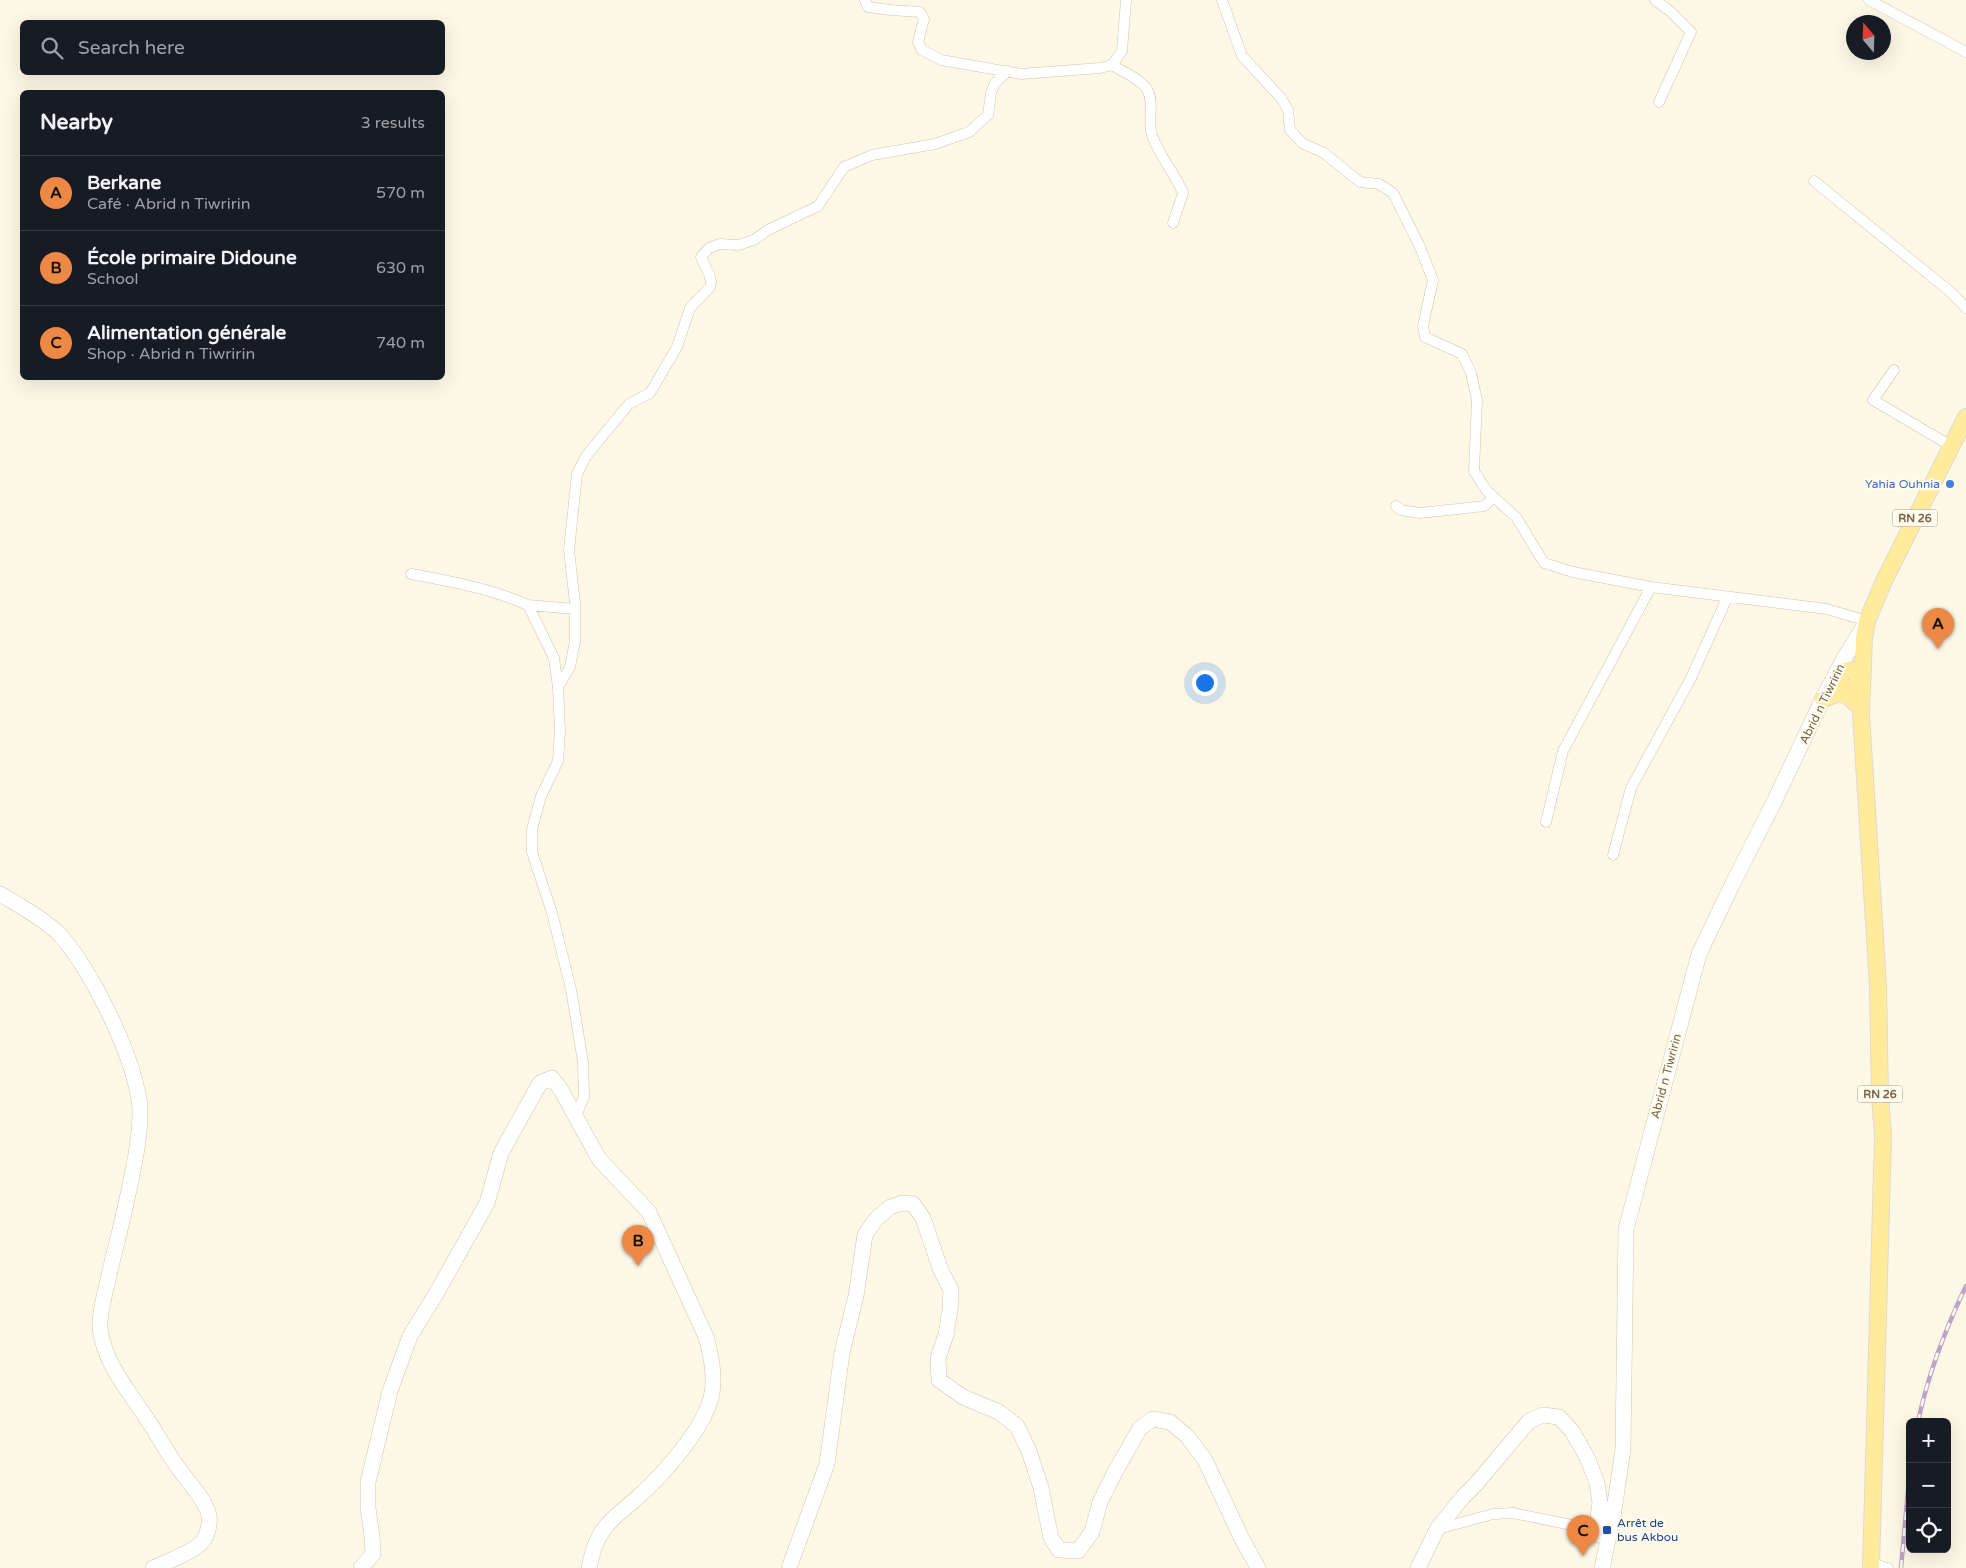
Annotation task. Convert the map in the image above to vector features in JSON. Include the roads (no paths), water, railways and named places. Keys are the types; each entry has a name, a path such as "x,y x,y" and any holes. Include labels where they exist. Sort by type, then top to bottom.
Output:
{"main road":[{"name":"RN 26","path":"1871,1565 1883,1135 1880,1097 1878,986 1861,714 1852,682 1867,621 1884,581 1966,417"},
{"path":"1823,699 1852,682"},
{"path":"1852,682 1851,698 1861,714"}],"street":[{"path":"865,0 868,7 920,12 923,14 924,19 918,42 922,50 941,60 1021,74 1070,71 1112,65 1122,51 1126,0"},
{"path":"1222,0 1242,56 1281,98 1288,110 1290,130 1302,143 1324,153 1360,182 1379,184 1393,193 1420,247 1433,280 1423,326 1425,337 1462,354 1471,372 1477,400 1474,471 1486,490 1516,516 1544,563 1573,572 1652,587 1827,609 1867,621"},
{"path":"1655,0 1671,12 1691,32 1659,102"},
{"path":"1869,0 1966,52"},
{"path":"1112,65 1139,81 1146,88 1151,99 1149,122 1152,133 1183,193 1173,223"},
{"path":"558,687 570,667 575,641 575,609 569,550 577,474 586,456 629,404 650,393 672,354 690,308 710,287 709,274 701,257 709,248 720,244 738,245 754,240 768,230 818,206 844,167 872,155 935,144 970,132 988,115 991,93 995,83 1008,71"},
{"path":"1814,181 1953,294 1966,308"},
{"path":"1894,370 1873,400 1951,446"},
{"path":"1396,506 1400,510 1419,513 1484,506 1494,497"},
{"path":"412,574 446,580 515,599 528,605 575,609"},
{"path":"1546,822 1563,751 1579,718 1612,663 1652,587"},
{"path":"1613,854 1631,788 1692,678 1728,598"},
{"path":"528,605 554,658 558,687 560,731 558,761 541,796 532,829 532,852 552,913 571,989 583,1062 584,1097 576,1118"},
{"name":"Abrid n Tiwririn","path":"1602,1568 1603,1534 1623,1449 1626,1229 1699,954 1823,699 1846,655 1867,621"},
{"path":"0,894 34,914 56,931 74,950 96,987 133,1068 140,1111 138,1142 103,1303 100,1326 104,1347 114,1368 167,1453 201,1499 209,1515 208,1530 201,1543 153,1568"},
{"path":"360,1568 373,1554 368,1508 368,1482 390,1391 410,1336 487,1203 501,1153 540,1083 552,1078 561,1090 599,1158 649,1212 706,1337 710,1351 712,1374 712,1394 704,1416 688,1441 657,1480 604,1528 594,1546 589,1568"},
{"path":"788,1568 827,1464 842,1353 856,1296 866,1235 876,1219 890,1207 902,1203 913,1204 923,1218 942,1271 951,1290 946,1335 938,1358 939,1380 963,1397 999,1412 1017,1426 1029,1451 1041,1488 1051,1538 1060,1550 1078,1551 1092,1532 1100,1502 1115,1472 1140,1428 1153,1419 1170,1422 1187,1436 1205,1460 1240,1537 1258,1568"},
{"path":"1418,1568 1437,1529 1530,1421 1543,1415 1559,1417 1572,1431 1597,1483 1603,1534 1513,1513 1493,1514 1437,1529"},
{"path":"1871,1565 1888,1568"}],"railway":[{"path":"1919,1418 1938,1352 1966,1286"},
{"path":"1901,1568 1906,1508"}],"place":[{"name":"Yahia Ouhnia","path":"1950,484"},
{"name":"Berkane","path":"1938,649"},
{"name":"École primaire Didoune","path":"638,1266"},
{"name":"Arrêt de bus Akbou","path":"1607,1530"},
{"name":"Alimentation générale","path":"1583,1556"}]}
